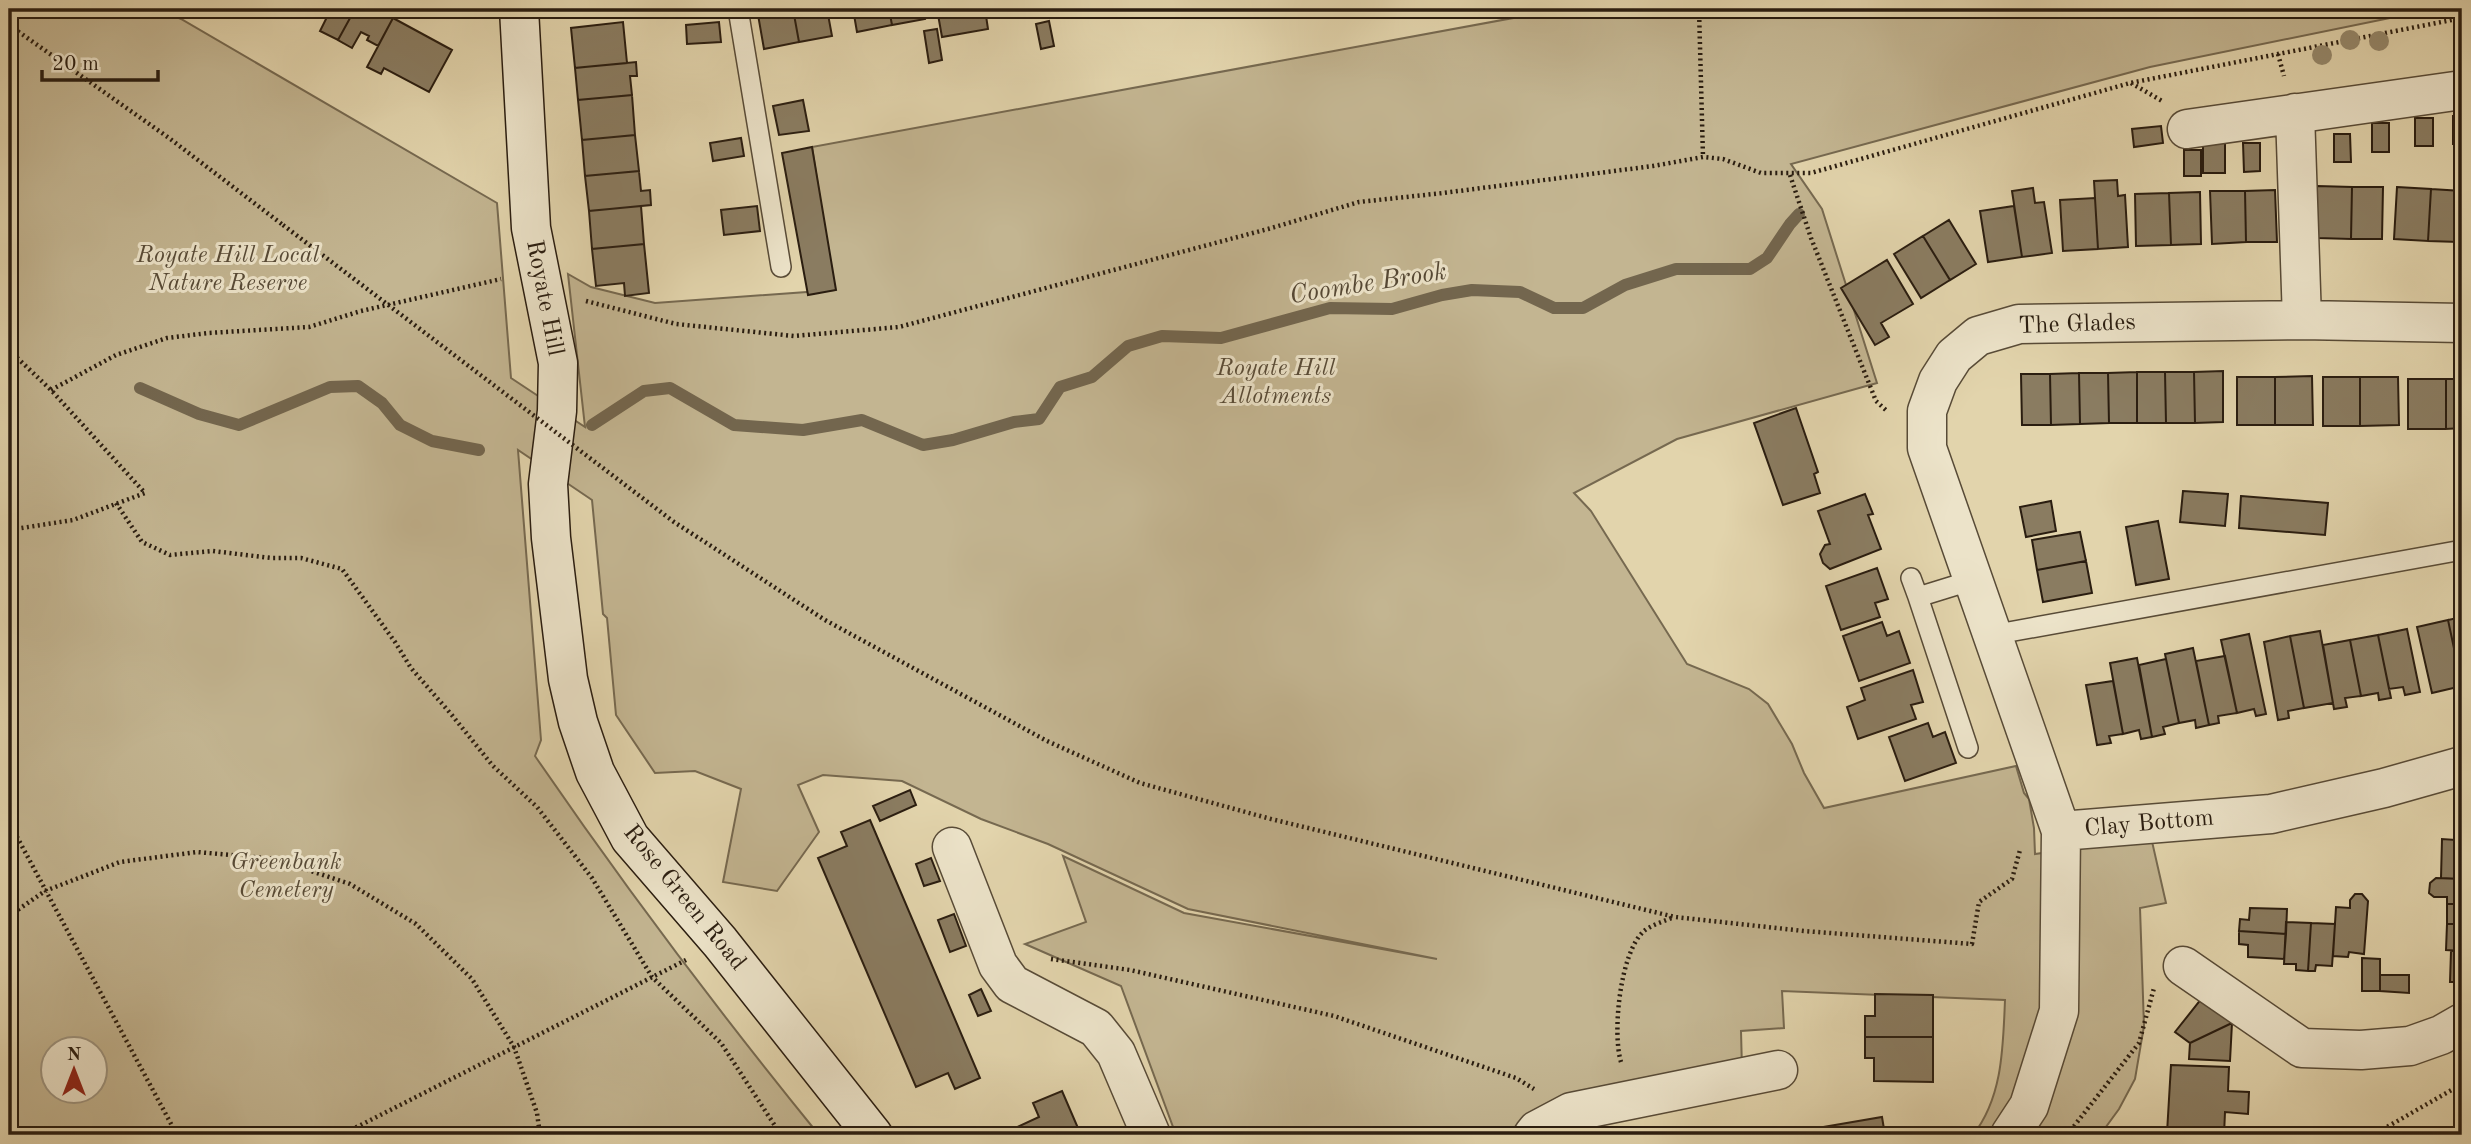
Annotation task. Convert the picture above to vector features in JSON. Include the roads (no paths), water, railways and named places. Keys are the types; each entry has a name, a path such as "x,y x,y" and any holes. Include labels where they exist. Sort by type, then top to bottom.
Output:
{"street":[{"name":"Royate Hill","path":"519,9 531,228 558,363 557,411 548,484 551,538 559,586"},
{"path":"2187,129 2462,90"},
{"path":"2295,113 2302,320"},
{"name":"The Glades","path":"2058,822 1927,448 1927,411 1938,381 1954,356 1979,336 2019,324 2302,320 2462,323"},
{"name":"Rose Green Road","path":"559,586 569,679 578,722 595,772 630,838 720,942 873,1135"},
{"name":"Clay Bottom","path":"2010,1135 2029,1107 2059,1011 2058,822 2271,814 2384,788 2462,766"},
{"path":"952,847 998,965 1012,984 1096,1028 1116,1053 1151,1135"},
{"path":"2183,966 2302,1048 2410,1046 2441,1035 2462,1023"},
{"path":"1533,1135 1537,1129 1572,1112 1778,1070"}],"lane":[{"path":"738,9 781,267"},
{"path":"1993,635 2462,550"},
{"path":"1911,578 1968,748"},
{"path":"1918,597 1973,580"}],"waterway":[{"name":"Coombe Brook","path":"592,425 644,391 670,388 734,425 803,430 862,420 923,445 953,440 1014,422 1039,419 1060,387 1092,377 1128,346 1162,336 1221,338 1330,308 1392,309 1472,290 1520,292 1554,308 1583,308 1625,285 1676,269 1750,269 1767,258 1799,214"},
{"name":"Coombe Brook","path":"140,388 199,414 239,425 330,387 358,386 382,403 400,425 432,441 479,450"}],"park label":[{"name":"Royate Hill Local Nature Reserve","path":"228,270"},
{"name":"Royate Hill Allotments","path":"1276,383"},
{"name":"Greenbank Cemetery","path":"286,877"}]}
